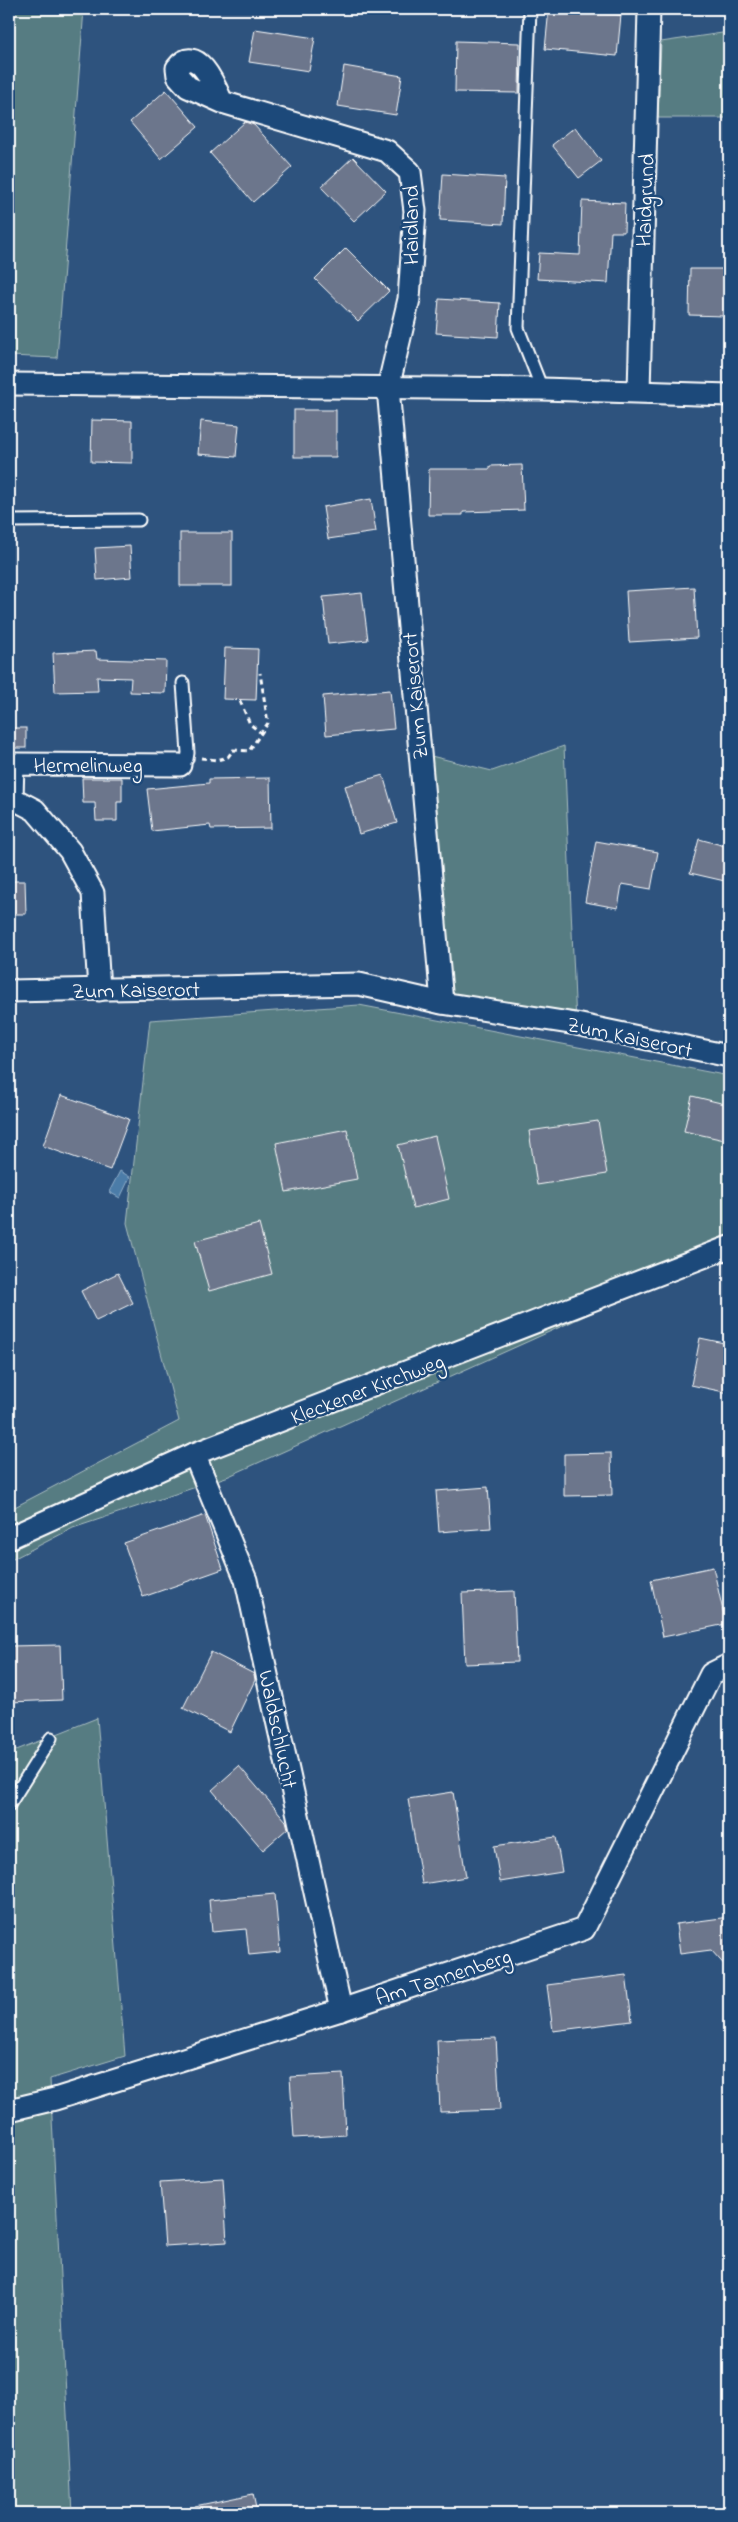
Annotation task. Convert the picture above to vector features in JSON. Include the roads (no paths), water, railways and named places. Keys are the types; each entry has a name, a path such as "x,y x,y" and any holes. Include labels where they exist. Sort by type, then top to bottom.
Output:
{"street":[{"name":"Haidgrund","path":"639,391 650,9"},
{"name":"Haidland","path":"222,102 387,151 410,172 415,211 409,300 388,388"},
{"path":"9,384 542,388 729,394"},
{"name":"Zum Kaiserort","path":"388,388 442,1003"},
{"name":"Hermelinweg","path":"99,990 93,893 70,851 47,824 35,810 12,798 13,764 184,760"},
{"name":"Zum Kaiserort","path":"9,991 359,984 442,1003 576,1024 729,1056"},
{"name":"Kleckener Kirchweg","path":"9,1538 194,1454 729,1247"},
{"name":"Waldschlucht","path":"194,1454 246,1580 341,2010"},
{"name":"Am Tannenberg","path":"9,2110 55,2099 341,2010 584,1929 711,1674 729,1664"}],"lane":[{"path":"530,9 518,328 542,388"},
{"path":"9,521 139,520"},
{"path":"183,683 184,760"},
{"path":"9,1805 51,1738"}],"water":[{"path":"120,1171 130,1177 120,1198 109,1192"}]}
